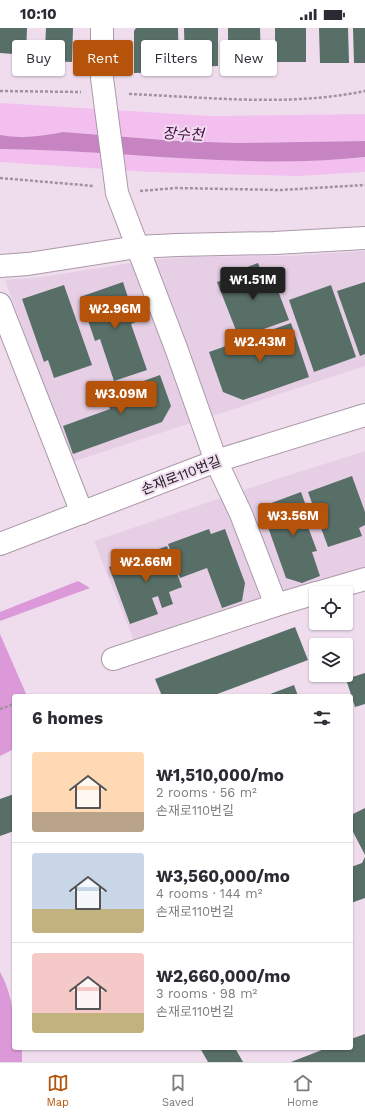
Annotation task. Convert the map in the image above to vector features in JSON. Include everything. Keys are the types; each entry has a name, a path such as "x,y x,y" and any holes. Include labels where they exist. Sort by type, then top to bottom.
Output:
{"street":[{"path":"102,28 102,78 116,183 137,247 176,348 216,461 241,514 276,605"},
{"path":"0,266 28,264 137,247 177,244 274,243 365,238"},
{"path":"0,304 82,513"},
{"name":"손재로110번길","path":"0,544 216,461 365,415"},
{"path":"340,586 365,579"},
{"path":"114,659 309,595"}],"path":[{"path":"0,91 81,92"},
{"path":"129,94 275,100 344,95 365,91"},
{"path":"0,178 89,184 116,183 176,188 281,190 365,185"},
{"path":"0,709 12,705"}],"shaded area":[{"path":"0,103 209,116 365,114 365,141 236,143 177,141 63,132 44,136 12,137 0,135"},
{"path":"63,132 177,141 236,143 365,141 365,157 274,161 228,160 91,152 0,149 0,135 16,137 48,135"},
{"path":"0,149 91,152 228,160 274,161 365,157 365,172 297,176 149,172 0,162"},
{"path":"365,251 365,366 72,462 5,280 42,277 150,260 190,257 288,256"},
{"path":"365,451 365,570 317,586 309,586 309,589 136,646 94,541"},
{"path":"78,581 90,588 0,621 0,612"},
{"path":"0,634 26,694 12,694 12,750 0,756"},
{"path":"0,972 5,981 11,1000 12,1050 22,1050 22,1062 0,1062"}],"building":[{"path":"0,28 27,28 27,40 12,40 12,54 0,53"},
{"path":"46,28 73,28 72,62 65,62 65,40 45,40"},
{"path":"136,28 178,28 178,40 141,40 141,73 134,73 134,31"},
{"path":"184,28 218,28 218,66 212,66 212,40 184,40"},
{"path":"228,28 260,28 260,40 228,40"},
{"path":"275,28 306,28 306,62 277,62 277,40 275,40"},
{"path":"319,28 348,28 349,63 320,63"},
{"path":"353,28 365,28 365,63 354,63"},
{"path":"258,263 263,276 271,272 289,320 239,338 217,282 230,278 229,274"},
{"path":"123,282 136,322 131,324 147,370 114,381 100,339 95,341 80,297"},
{"path":"365,282 365,354 360,356 337,291"},
{"path":"64,285 92,365 54,378 48,360 44,362 22,299"},
{"path":"331,285 356,357 314,372 289,300"},
{"path":"291,323 309,377 243,400 223,392 209,352"},
{"path":"160,375 171,406 162,422 73,454 63,426 110,409 105,395"},
{"path":"352,476 365,512 365,525 359,528 362,536 328,547 308,492"},
{"path":"301,492 312,522 307,524 317,551 312,552 320,576 302,583 286,578 263,513 266,505"},
{"path":"209,529 211,534 225,529 245,583 242,601 222,608 207,568 180,578 168,544"},
{"path":"167,546 182,587 169,592 173,604 162,608 158,596 152,598 158,614 130,624 109,567"},
{"path":"295,627 308,660 217,694 161,694 155,679"},
{"path":"365,673 365,704 355,707 353,694 351,694 347,682 353,682 353,677"},
{"path":"294,685 297,694 270,694"},
{"path":"12,795 12,832 0,836 0,799"},
{"path":"365,808 365,855 353,832 353,814"},
{"path":"365,857 365,898 353,902 353,866 362,863"},
{"path":"365,1034 365,1062 291,1062 322,1050 353,1050 353,1038"},
{"path":"201,1050 236,1050 243,1062 208,1062"}],"water label":[{"name":"장수천","path":"183,134"}]}
